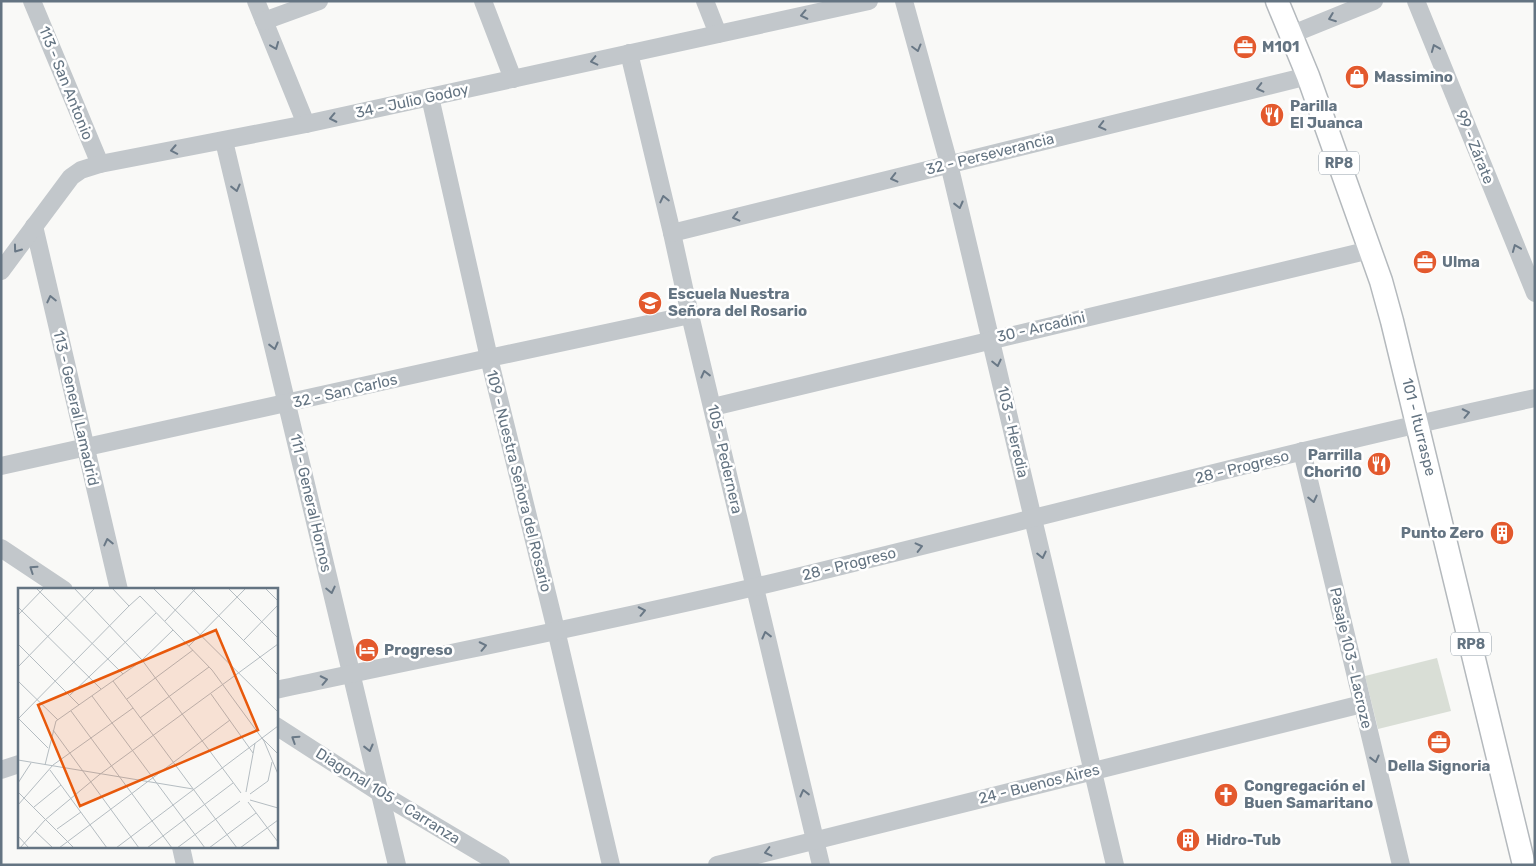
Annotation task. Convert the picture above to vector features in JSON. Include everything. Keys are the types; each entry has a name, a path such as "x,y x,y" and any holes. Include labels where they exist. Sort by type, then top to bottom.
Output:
{"main road":[{"name":"101 - Iturraspe","path":"1278,1 1308,76 1370,250 1392,321 1524,865"}],"street":[{"name":"113 - San Antonio","path":"32,1 100,164"},
{"path":"256,1 306,124"},
{"path":"264,21 319,1"},
{"path":"483,1 513,79"},
{"path":"705,1 718,34"},
{"name":"34 - Julio Godoy","path":"1,271 71,177 80,170 100,164 306,124 869,1"},
{"name":"103 - Heredia","path":"904,1 949,164 1115,865"},
{"path":"1290,35 1374,1"},
{"name":"99 - Zárate","path":"1416,1 1535,293"},
{"name":"105 - Pedernera","path":"630,53 690,315 821,865"},
{"name":"32 - Perseverancia","path":"672,233 1308,76"},
{"name":"109 - Nuestra Señora del Rosario","path":"430,97 489,358 556,630 611,865"},
{"name":"111 - General Hornos","path":"224,141 397,865"},
{"name":"113 - General Lamadrid","path":"34,226 119,588"},
{"name":"30 - Arcadini","path":"713,407 991,339 1370,250"},
{"name":"32 - San Carlos","path":"1,466 690,315"},
{"name":"28 - Progreso","path":"278,690 754,587 1302,451 1535,398"},
{"name":"Pasaje 103 - Lacroze","path":"1302,451 1401,865"},
{"path":"1,548 61,588"},
{"name":"24 - Buenos Aires","path":"717,865 1362,704"},
{"name":"Diagonal 105 - Carranza","path":"278,727 380,793 501,865"},
{"path":"1,770 18,764"},
{"path":"181,848 185,865"}],"shaded area":[{"path":"1437,658 1451,711 1378,729 1365,676"}],"place":[{"name":"M101","path":"1245,47"},
{"name":"Massimino","path":"1357,77"},
{"name":"Parilla El Juanca","path":"1272,115"},
{"name":"Ulma","path":"1425,262"},
{"name":"Escuela Nuestra Señora del Rosario","path":"650,303"},
{"name":"Parrilla Chori10","path":"1379,464"},
{"name":"Punto Zero","path":"1502,533"},
{"name":"Progreso","path":"367,650"},
{"name":"Della Signoria","path":"1439,742"},
{"name":"Congregación el Buen Samaritano","path":"1226,795"},
{"name":"Hidro-Tub","path":"1188,840"}]}
